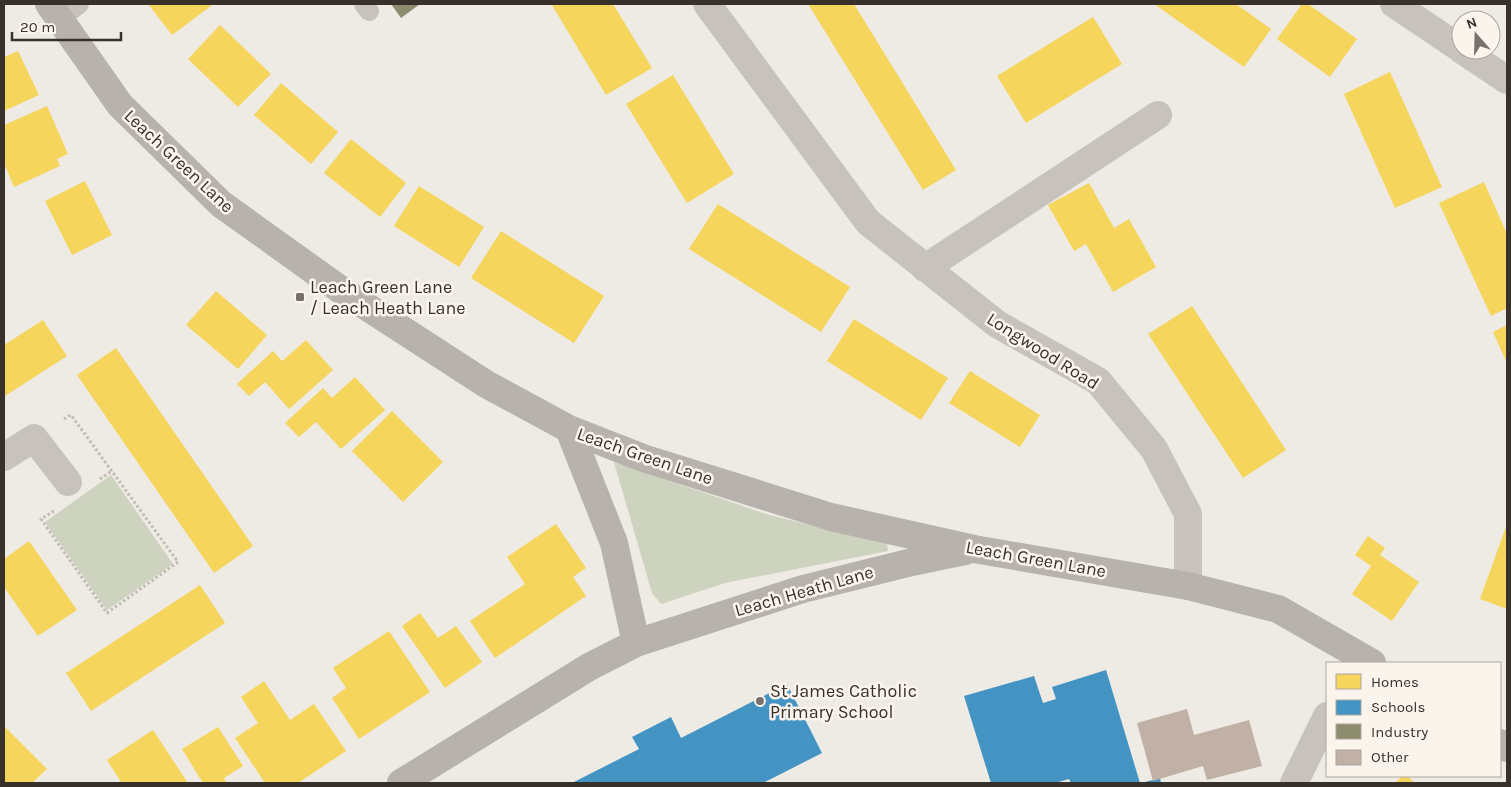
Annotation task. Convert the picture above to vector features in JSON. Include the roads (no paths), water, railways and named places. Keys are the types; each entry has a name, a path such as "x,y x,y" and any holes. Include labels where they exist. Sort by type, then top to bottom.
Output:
{"street":[{"name":"Longwood Road","path":"707,4 868,222 997,324 1098,381 1154,449 1188,514 1188,586"},
{"path":"1394,4 1451,43"},
{"name":"Leach Green Lane","path":"53,12 120,105 221,204 349,296 486,384 569,429 643,458 831,517 974,549 1188,586 1278,609 1361,660"},
{"path":"1477,60 1507,80"},
{"path":"925,268 1158,115"},
{"path":"569,429 614,543 636,643"},
{"path":"4,457 34,438 68,482"},
{"name":"Leach Heath Lane","path":"401,783 589,667 636,643 803,589 974,549"},
{"path":"1294,783 1326,718"}],"lane":[{"path":"53,12 79,4"}],"place":[{"name":"Leach Green Lane / Leach Heath Lane","path":"300,297"},
{"name":"St James Catholic Primary School","path":"760,701"}]}
